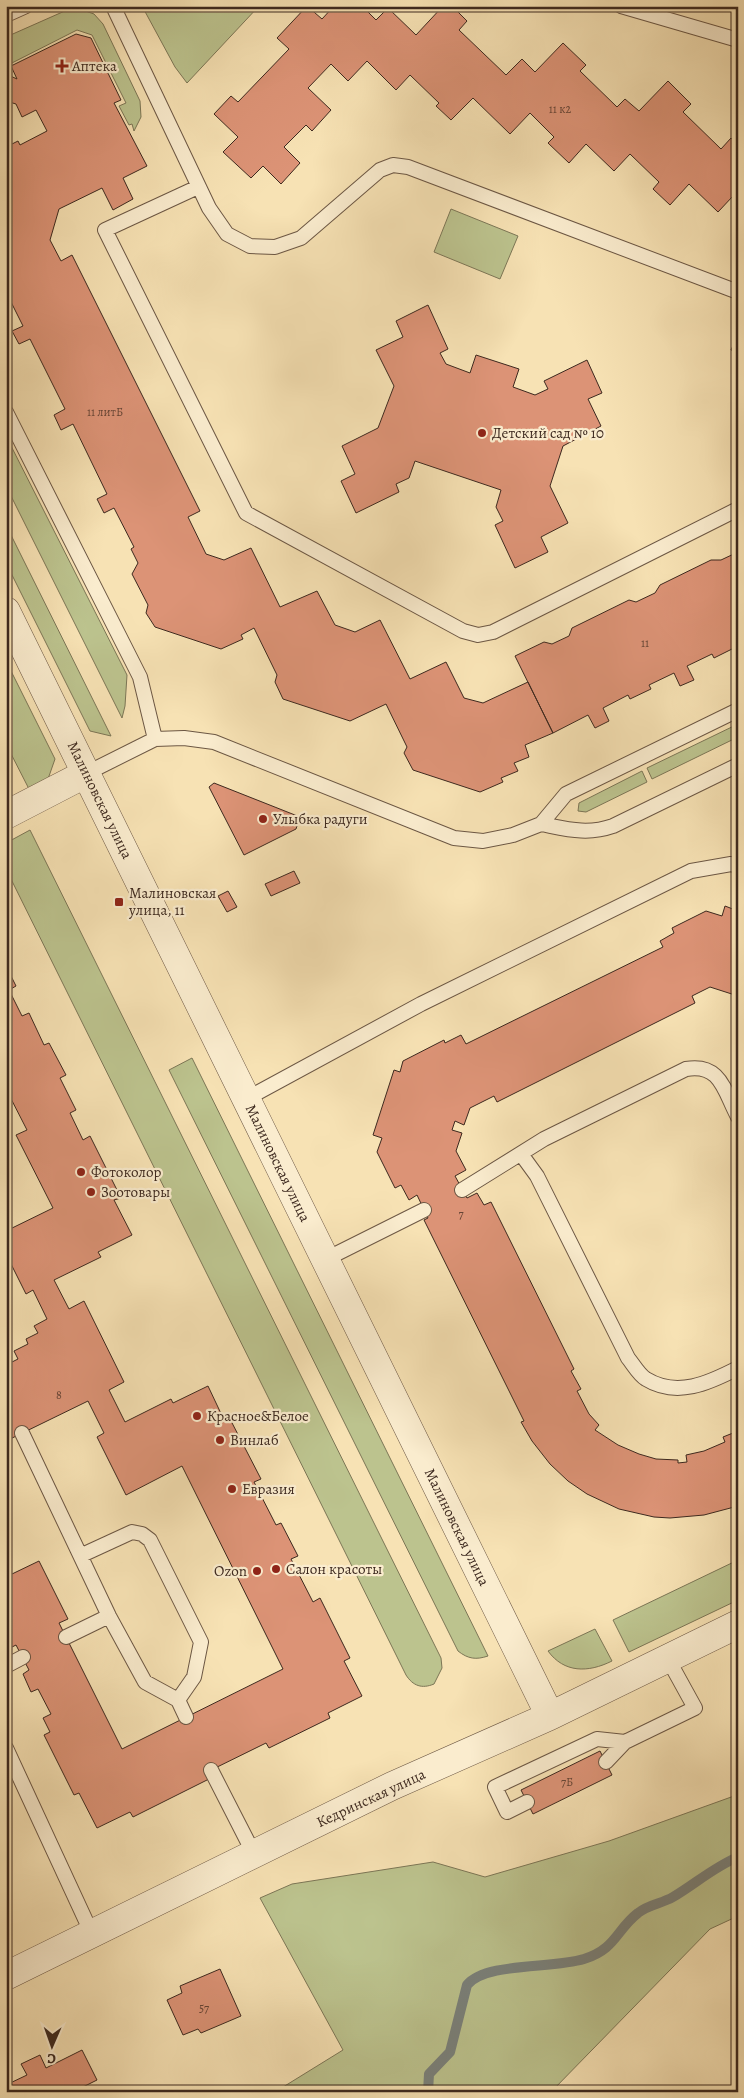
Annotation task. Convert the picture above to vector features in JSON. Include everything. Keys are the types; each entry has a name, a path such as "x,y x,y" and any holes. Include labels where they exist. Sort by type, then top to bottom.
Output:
{"street":[{"name":"Малиновская улица","path":"6,611 550,1716"},
{"path":"6,815 87,773"},
{"name":"Кедринская улица","path":"6,1976 392,1786 550,1716 738,1624"}],"lane":[{"path":"6,15 26,6"},
{"path":"113,6 209,208 227,234 250,246 275,247 301,238 380,170 393,165 408,167 738,292"},
{"path":"621,6 738,40"},
{"path":"198,187 105,230 246,513 463,631 478,635 493,632 738,509"},
{"path":"6,412 140,677 155,739"},
{"path":"87,773 155,739 184,738 214,742 454,838 483,841 513,835 541,824 566,794 738,710"},
{"path":"541,824 580,832 597,832 738,765"},
{"path":"246,1099 421,1004 691,871 731,864 738,866"},
{"path":"462,1190 544,1140 686,1068 700,1066 711,1070 718,1078 738,1117"},
{"path":"522,1154 537,1176 628,1358 644,1379 669,1388 694,1387 712,1381 738,1368"},
{"path":"326,1260 424,1210"},
{"path":"22,1434 82,1555 109,1616 145,1682 178,1700 186,1717"},
{"path":"82,1555 132,1532 142,1534 150,1540 201,1642 194,1677 178,1700"},
{"path":"66,1637 109,1616"},
{"path":"6,1666 23,1657"},
{"path":"606,1762 625,1742 694,1708 668,1658"},
{"path":"527,1802 507,1812 495,1787 597,1739 625,1742"},
{"path":"6,1748 92,1934"},
{"path":"211,1770 254,1854"}],"green space":[{"path":"142,6 259,6 187,83 175,67"},
{"path":"80,9 94,14 103,24 140,101 141,117 134,131 132,124 129,125 119,106 126,103 92,35 77,30 6,66 6,37 67,10"},
{"path":"451,209 518,236 500,279 434,252"},
{"path":"6,436 127,675 125,706 122,718 6,486"},
{"path":"6,525 111,736 90,731 6,563"},
{"path":"6,661 55,759 48,779 29,789 6,744"},
{"path":"738,724 738,737 652,779 647,768"},
{"path":"642,771 647,782 586,812 578,811 579,803"},
{"path":"30,830 441,1658 442,1668 434,1684 418,1686 406,1675 6,869 6,843"},
{"path":"192,1058 488,1656 472,1658 458,1651 169,1070"},
{"path":"738,1560 738,1600 629,1652 613,1620"},
{"path":"595,1629 612,1661 594,1668 577,1669 561,1664 548,1651"},
{"path":"734,1796 738,1801 738,1916 710,1929 551,2092 275,2092 343,2050 260,1898 292,1884 433,1862 485,1877 609,1841"}],"building":[{"path":"307,6 322,19 334,6 362,6 376,20 388,8 416,35 443,6 452,6 467,21 459,30 506,75 522,59 535,72 563,43 586,65 580,71 617,107 625,99 639,111 668,81 691,104 683,112 721,149 731,138 738,145 738,201 733,196 718,212 689,184 670,205 653,189 659,182 630,154 614,171 586,144 569,163 548,143 554,137 530,113 510,134 473,98 451,120 436,106 439,103 410,75 396,90 367,61 348,81 331,64 308,88 331,110 312,131 306,125 284,147 300,163 281,184 263,166 251,178 223,152 238,137 214,114 231,96 238,102 289,49 277,38"},
{"path":"76,34 91,38 121,100 114,103 147,166 123,178 133,199 113,210 102,188 59,209 50,240 61,261 72,255 200,511 188,517 206,554 224,560 251,548 280,607 317,591 335,625 355,632 380,620 410,679 446,662 464,698 483,703 528,682 553,733 525,745 529,757 514,763 518,771 501,778 503,782 480,792 413,770 404,753 407,747 386,704 350,721 283,699 275,682 277,675 254,628 241,635 243,639 221,649 155,627 146,613 148,605 132,574 138,563 131,549 134,547 114,508 104,513 97,499 107,494 73,424 61,430 54,415 65,409 30,339 19,344 12,331 23,326 6,292 6,147 18,141 20,145 47,131 36,110 22,117 16,104 6,101 6,74 17,79 11,66"},
{"path":"428,305 448,349 440,353 446,364 470,373 476,355 519,369 513,387 535,395 548,389 544,381 587,360 602,393 588,399 601,426 563,446 550,486 568,523 541,537 548,552 515,568 495,525 503,521 496,507 501,490 415,461 409,478 396,484 399,492 356,513 341,481 355,474 342,446 378,428 394,386 376,350 403,337 396,321"},
{"path":"738,334 738,353 731,350"},
{"path":"738,552 738,642 734,644 736,647 714,658 712,654 687,666 694,680 680,686 674,673 649,685 651,689 630,699 628,695 603,708 609,721 595,728 588,715 553,733 515,656 544,642 552,644 569,636 572,628 629,600 636,602 655,593 660,585 711,560 721,560"},
{"name":"Улыбка радуги","path":"214,783 300,817 296,829 244,855 209,787"},
{"path":"294,871 300,883 271,896 265,884"},
{"path":"228,891 237,907 227,912 218,896"},
{"path":"725,906 738,911 738,996 710,987 692,996 695,1003 497,1102 494,1096 470,1108 464,1125 455,1121 452,1130 462,1133 456,1151 466,1170 455,1176 467,1198 477,1193 484,1205 491,1202 574,1369 571,1371 581,1389 577,1391 589,1414 599,1425 595,1430 618,1445 639,1454 656,1459 678,1460 678,1463 687,1462 686,1455 704,1451 725,1442 723,1437 738,1431 738,1506 704,1515 670,1518 654,1517 619,1509 587,1494 568,1481 550,1464 532,1441 521,1422 524,1421 424,1220 428,1218 417,1195 409,1200 401,1185 395,1188 377,1152 382,1138 373,1135 394,1070 400,1072 403,1061 444,1040 445,1043 461,1035 466,1044 663,947 660,941 674,933 672,928 706,911 722,916"},
{"path":"6,966 16,986 9,990 22,1016 29,1013 44,1045 49,1043 66,1075 60,1078 76,1110 70,1113 83,1140 90,1136 121,1198 114,1200 132,1235 98,1252 101,1257 54,1280 69,1309 84,1301 124,1382 109,1390 125,1422 171,1399 173,1403 208,1386 225,1422 230,1419 261,1479 254,1482 276,1525 281,1523 298,1556 291,1559 313,1602 320,1598 350,1658 344,1661 362,1696 328,1713 330,1718 269,1748 266,1743 205,1773 209,1779 133,1817 130,1812 97,1828 79,1793 74,1795 44,1735 50,1732 43,1718 51,1714 38,1689 31,1692 23,1674 29,1670 16,1645 6,1650 6,1563 12,1574 39,1561 68,1619 59,1623 122,1749 283,1669 182,1466 126,1495 97,1437 104,1433 88,1401 6,1441 6,1365 18,1359 14,1351 28,1344 26,1339 38,1333 34,1326 47,1319 33,1290 26,1294 6,1254 6,1231 53,1208 16,1135 27,1130 6,1089"},
{"path":"600,1751 612,1775 533,1814 521,1790"},
{"path":"220,1969 241,2016 201,2033 198,2029 183,2035 167,2000 182,1993 180,1986"},
{"path":"82,2050 97,2080 73,2092 6,2092 6,2085 27,2075 21,2064 40,2055 46,2068"}],"waterway":[{"path":"428,2092 429,2074 450,2052 467,1985 476,1978 504,1969 571,1962 595,1955 609,1945 631,1919 642,1910 673,1897 738,1857"}],"place":[{"name":"Аптека","path":"62,66"},
{"name":"Детский сад № 10","path":"482,433"},
{"name":"Улыбка радуги","path":"263,819"},
{"name":"Малиновская улица, 11","path":"119,902"},
{"name":"Фотоколор","path":"81,1172"},
{"name":"Зоотовары","path":"91,1192"},
{"name":"Красное&Белое","path":"197,1416"},
{"name":"Винлаб","path":"220,1440"},
{"name":"Евразия","path":"232,1489"},
{"name":"Салон красоты","path":"276,1569"},
{"name":"Ozon","path":"257,1571"}]}
